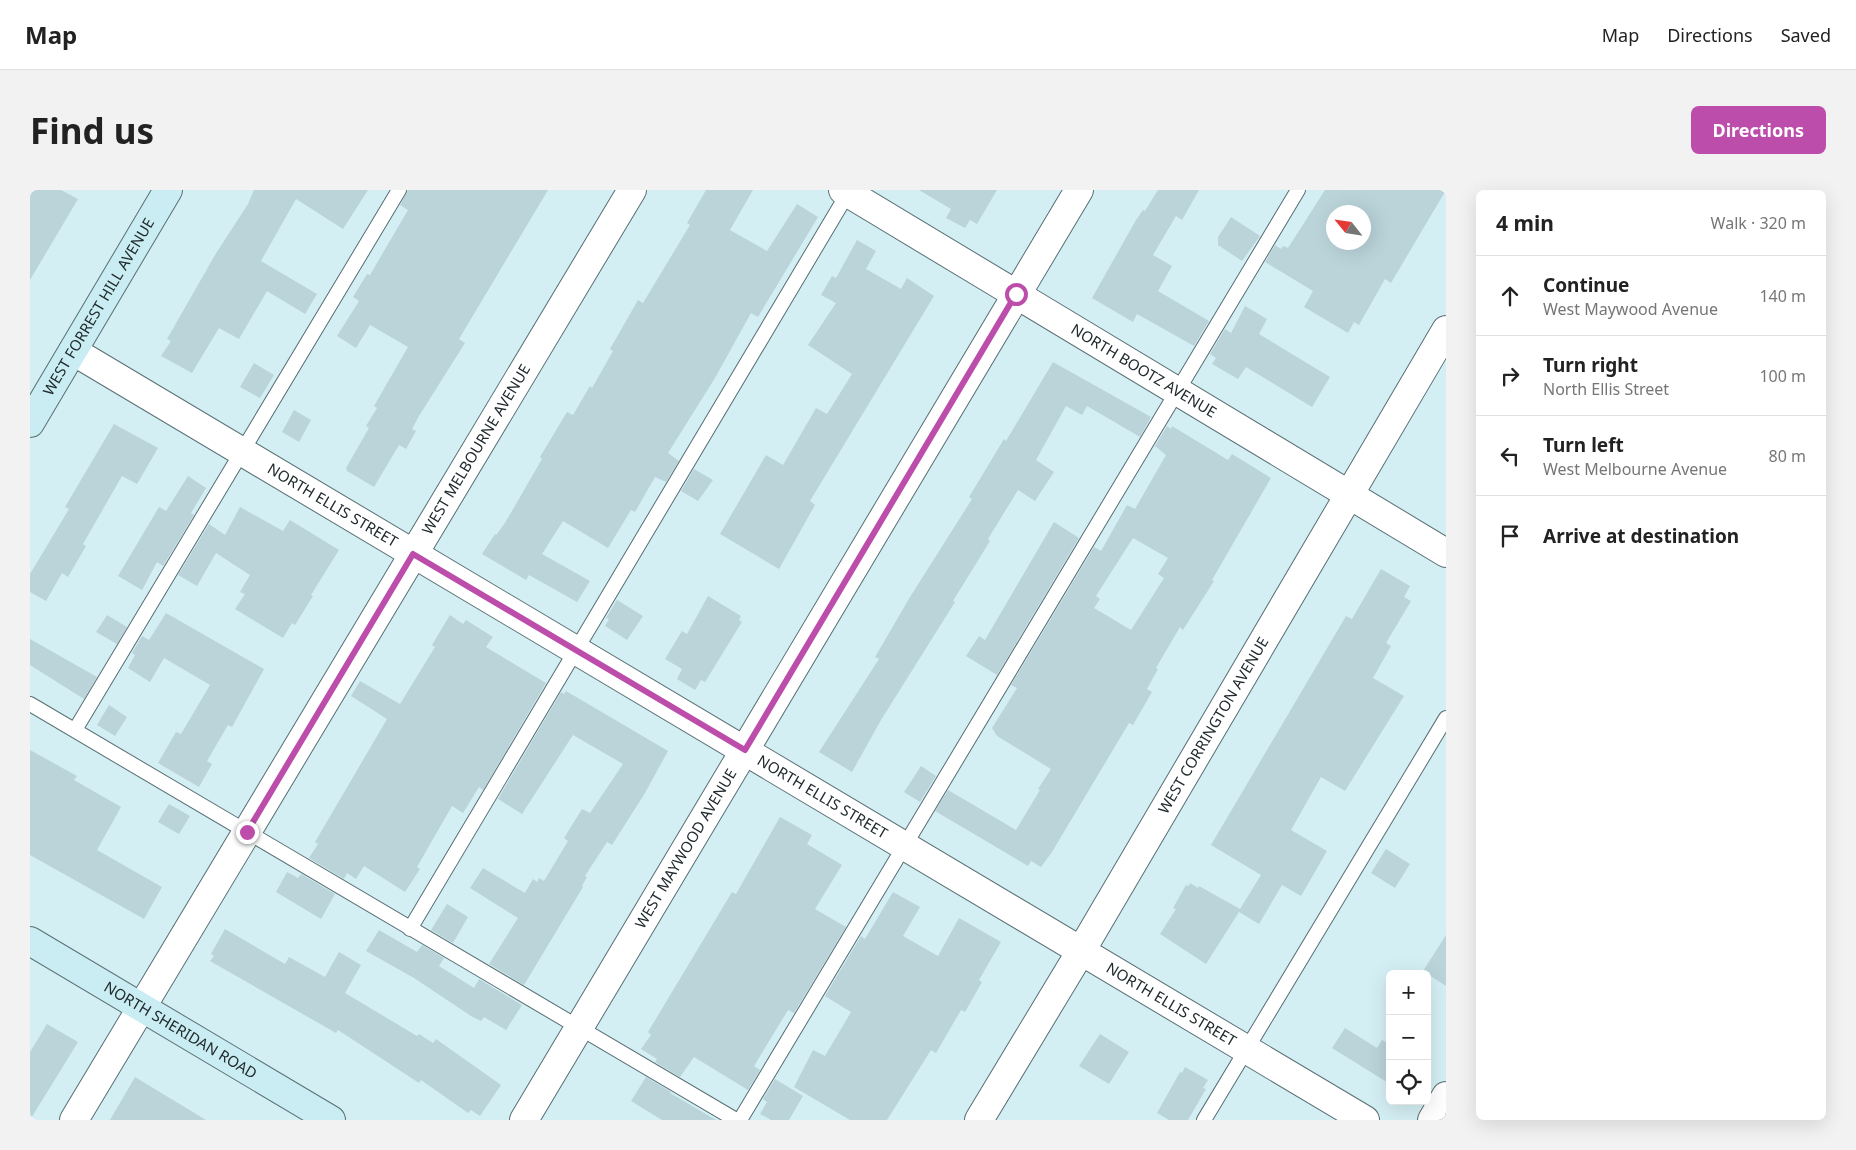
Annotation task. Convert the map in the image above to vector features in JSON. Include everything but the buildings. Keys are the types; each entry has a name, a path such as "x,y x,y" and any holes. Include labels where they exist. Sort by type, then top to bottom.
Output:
{"main road":[{"name":"WEST FORREST HILL AVENUE","path":"30,423 168,190"},
{"name":"NORTH SHERIDAN ROAD","path":"30,941 332,1120"}],"street":[{"name":"WEST MELBOURNE AVENUE","path":"74,1120 632,190"},
{"name":"WEST MAYWOOD AVENUE","path":"524,1120 1079,190"},
{"name":"NORTH BOOTZ AVENUE","path":"845,192 1446,553"},
{"name":"WEST CORRINGTON AVENUE","path":"979,1120 1081,951 1446,330"},
{"name":"NORTH ELLIS STREET","path":"73,351 1365,1120"},
{"path":"1432,1120 1446,1096"}],"lane":[{"path":"74,730 399,190"},
{"path":"740,1120 1298,190"},
{"path":"410,929 845,192"},
{"path":"30,704 578,1029 736,1120"},
{"path":"1204,1120 1446,718"}],"route":[{"path":"247,832 413,554 745,750 1016,294"}]}
